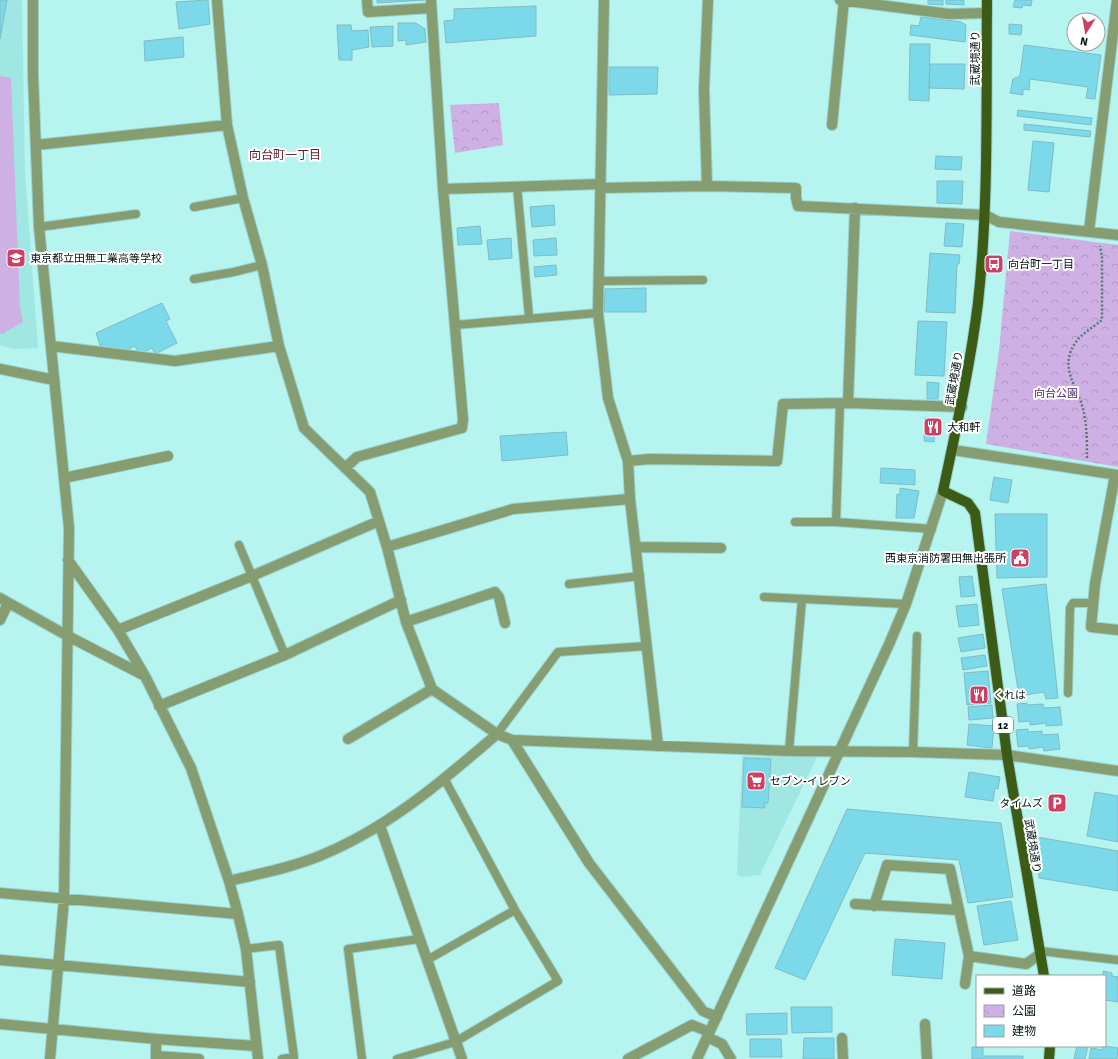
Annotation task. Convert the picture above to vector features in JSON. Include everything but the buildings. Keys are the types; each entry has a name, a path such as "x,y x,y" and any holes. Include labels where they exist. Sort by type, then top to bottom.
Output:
{"main road":[{"name":"武蔵境通り","path":"988,0 985,215 977,310 962,407 943,491 968,503 975,513 1007,755 1044,975"},
{"path":"1049,1059 1050,1047"}],"street":[{"path":"33,0 33,75 39,227 69,528 66,635 64,899 50,1059"},
{"path":"217,0 227,125 243,198 262,265 279,346 304,428 370,492 387,547 406,622 432,690 497,734 512,740 789,752 913,752 1007,755 1118,771"},
{"path":"344,468 357,457 462,428 463,418 444,189 431,4 368,12 367,0"},
{"path":"604,0 598,313 608,398 628,461 630,500 637,547 658,746"},
{"path":"707,186 704,89 708,0"},
{"path":"840,0 949,14 987,13"},
{"path":"832,124 844,0"},
{"path":"1093,232 1117,0"},
{"path":"36,145 227,125"},
{"path":"444,189 518,186 707,186 796,188 798,206 985,215 999,222 1118,235"},
{"path":"844,403 855,208"},
{"path":"51,346 175,361 279,346"},
{"path":"0,369 54,380"},
{"path":"628,461 650,459 777,461 783,404 844,403 962,407"},
{"path":"953,450 1117,475 1093,603 1091,627 1118,630"},
{"path":"64,478 168,456"},
{"path":"697,1059 840,752 906,604 932,529 943,491"},
{"path":"387,547 513,509 630,500"},
{"path":"118,630 252,576 378,521"},
{"path":"637,547 721,548"},
{"path":"68,560 118,630 145,676 191,768 229,882 238,914 246,949 258,1059"},
{"path":"406,622 495,592 498,597 505,623"},
{"path":"0,620 4,600 66,635 145,676"},
{"path":"159,706 285,655 401,600"},
{"path":"348,739 432,690"},
{"path":"229,882 306,860 331,851 380,826 445,780 497,734"},
{"path":"512,740 588,863 704,1011 717,1017"},
{"path":"380,826 462,1059"},
{"path":"874,906 887,865 950,869 969,956 965,984"},
{"path":"0,893 238,914"},
{"path":"854,904 959,910"},
{"path":"969,956 1026,964 1040,953"},
{"path":"0,960 250,982"},
{"path":"0,1024 156,1039 256,1046"},
{"path":"925,1024 927,1059"},
{"path":"628,1059 692,1025 722,1044 731,1059"},
{"path":"842,1038 843,1059"},
{"path":"156,1039 156,1057 199,1059"}],"lane":[{"path":"518,186 529,317"},
{"path":"194,207 243,198"},
{"path":"39,227 136,214"},
{"path":"194,279 234,272 262,265"},
{"path":"599,281 703,280"},
{"path":"455,325 529,317 598,313"},
{"path":"836,522 844,403"},
{"path":"795,522 836,522 932,529"},
{"path":"239,545 285,655"},
{"path":"569,584 640,576"},
{"path":"764,597 906,604"},
{"path":"789,752 802,599"},
{"path":"1068,693 1070,608 1073,603 1077,602 1093,603"},
{"path":"913,752 917,636"},
{"path":"497,734 558,652 647,646"},
{"path":"397,1059 455,1042 558,981 515,910 445,780"},
{"path":"427,960 515,910"},
{"path":"362,1059 348,949 419,939"},
{"path":"246,949 279,944 294,1057 282,1059"},
{"path":"1040,953 1118,960"}],"path":[{"path":"1087,470 1087,448 1083,408 1071,381 1068,368 1070,355 1076,342 1102,320 1102,257 1093,232"}],"shaded area":[{"name":"東京都立田無工業高等学校","path":"0,0 22,0 25,171 38,348 13,349 0,345"},
{"path":"742,756 817,757 760,875 742,877 737,875"}],"green space":[{"path":"0,76 11,78 20,307 23,322 2,334 0,333"},
{"path":"499,103 503,145 455,153 450,105"},
{"name":"向台公園","path":"1010,231 1118,245 1118,467 986,444 999,351"}],"place":[{"name":"東京都立田無工業高等学校","path":"16,258"},
{"name":"向台町一丁目","path":"994,264"},
{"name":"大和軒","path":"933,427"},
{"name":"西東京消防署田無出張所","path":"1020,558"},
{"name":"くれは","path":"979,695"},
{"name":"セブン-イレブン","path":"756,781"},
{"name":"タイムズ","path":"1057,803"}],"district":[{"name":"向台町一丁目","path":"285,155"}]}
